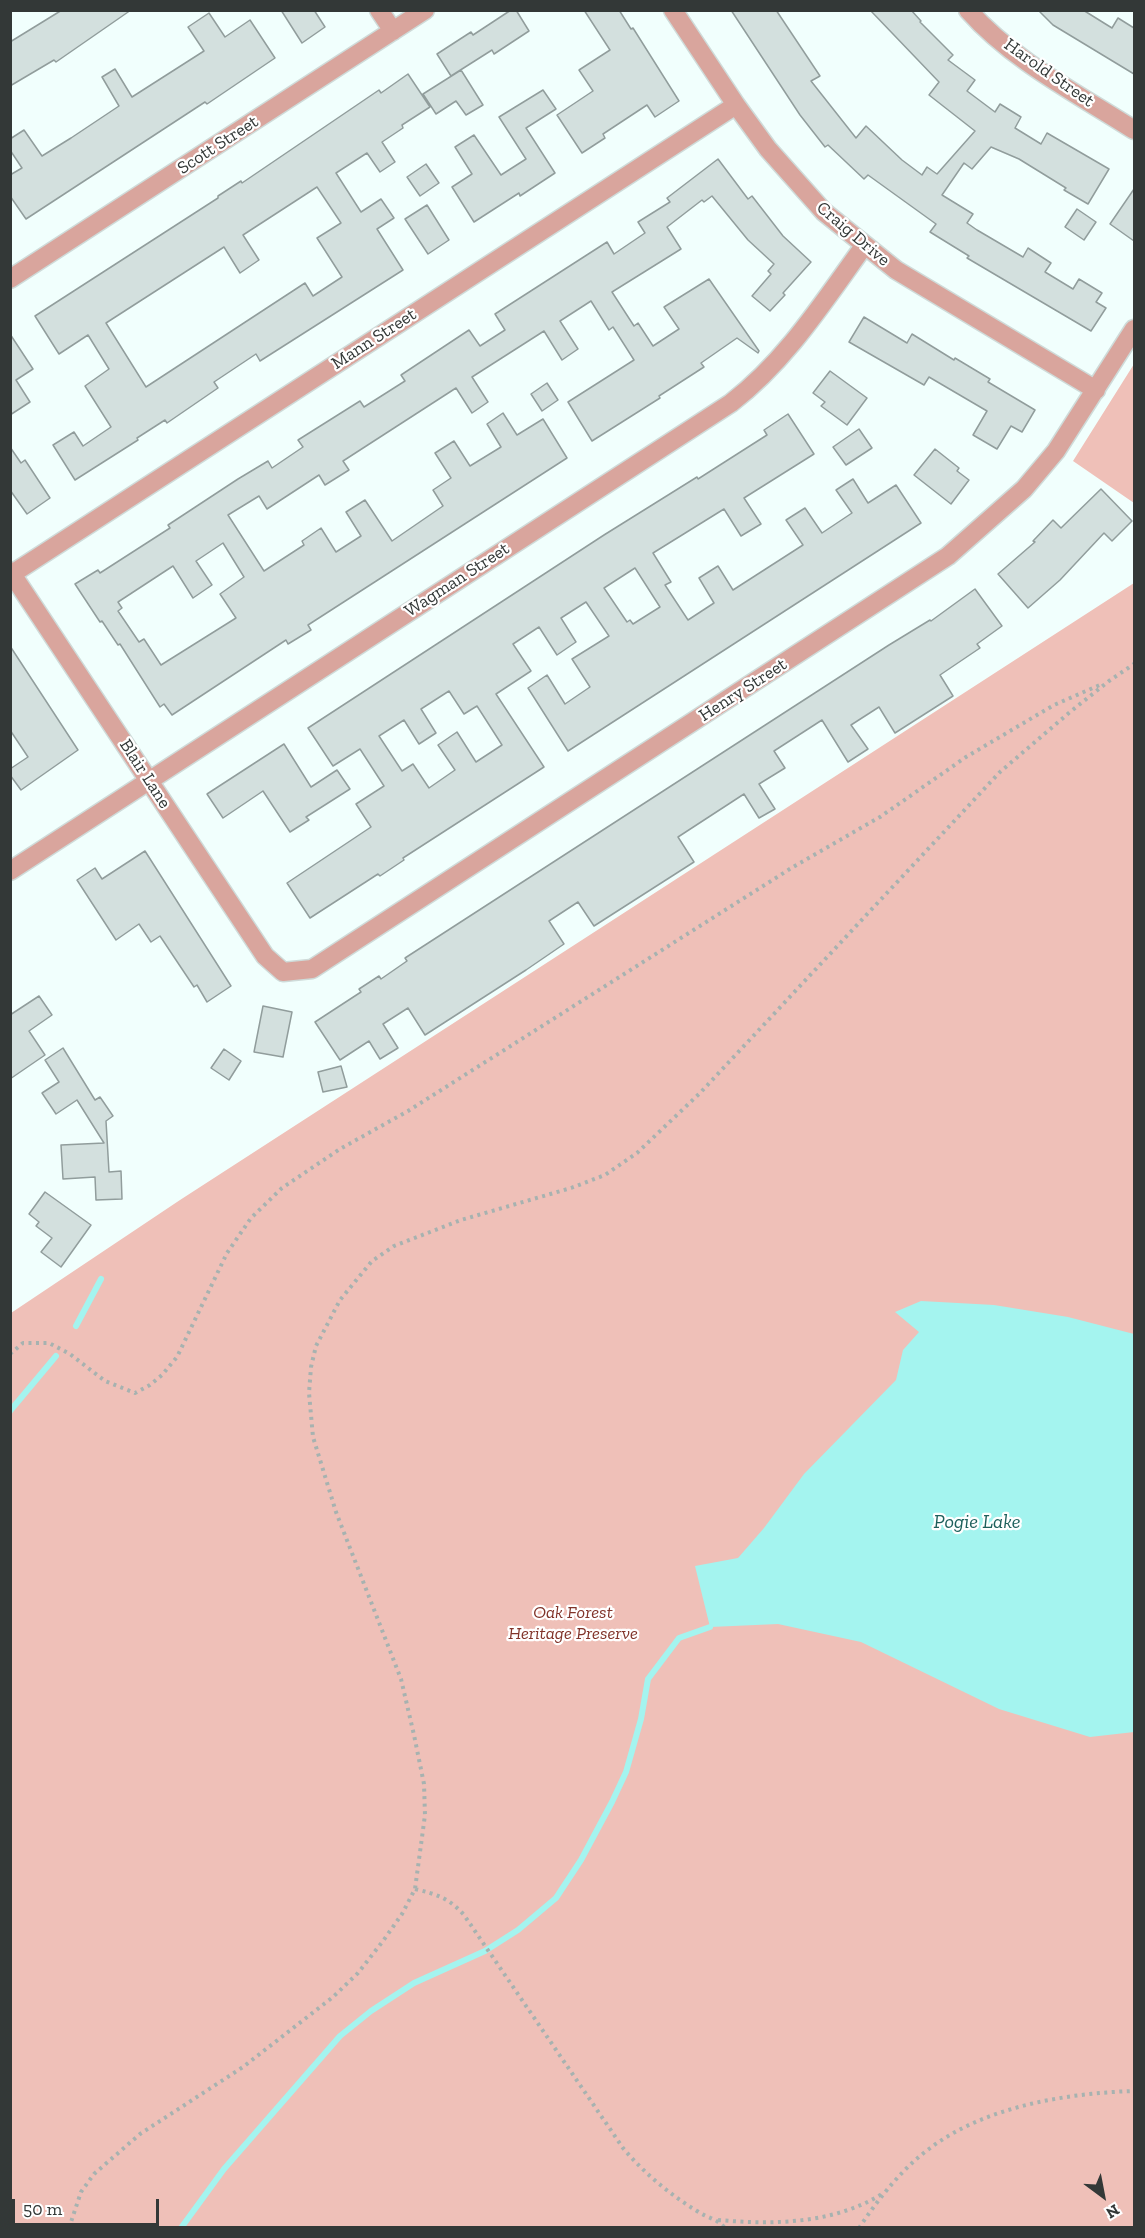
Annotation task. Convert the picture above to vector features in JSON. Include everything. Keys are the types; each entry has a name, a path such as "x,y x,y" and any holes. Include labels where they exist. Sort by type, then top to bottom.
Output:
{"street":[{"path":"379,10 393,31"},
{"name":"Scott Street","path":"10,279 425,10"},
{"name":"Craig Drive","path":"673,10 768,149 824,212 896,270 1095,390"},
{"name":"Harold Street","path":"969,10 978,22 1033,66 1134,130"},
{"name":"Mann Street","path":"11,572 736,105"},
{"name":"Wagman Street","path":"10,871 731,403 772,366 800,333 864,246"},
{"name":"Henry Street","path":"284,972 312,969 948,556 1024,489 1056,451 1134,328"},
{"name":"Blair Lane","path":"11,572 265,956 284,972"}],"path":[{"path":"69,2228 81,2192 94,2174 140,2134 243,2067 333,1997 358,1973 383,1941 415,1889 425,1815 424,1784 414,1735 401,1679 336,1512 313,1437 309,1393 311,1367 316,1346 340,1300 372,1261 394,1246 461,1220 571,1188 605,1175 637,1153 700,1093 1000,772 1109,681 1134,664"},
{"path":"10,1354 23,1342 49,1343 70,1354 105,1381 135,1393 150,1386 177,1357 227,1253 251,1218 282,1188 340,1149 408,1111 794,867 880,817 966,757 1054,705 1109,681"},
{"path":"415,1889 436,1894 452,1902 471,1926 623,2148 642,2170 698,2212 717,2220 756,2223 820,2217 851,2209 871,2201 890,2189"},
{"path":"859,2228 907,2167 933,2145 997,2113 1096,2092 1134,2091"},
{"path":"717,2220 725,2228"}],"green space":[{"path":"1134,364 1134,503 1073,461"},
{"name":"Oak Forest Heritage Preserve","path":"1134,583 1134,2227 11,2228 11,1313 180,1200"}],"water":[{"name":"Pogie Lake","path":"921,1301 994,1305 1068,1317 1134,1334 1134,1732 1090,1737 999,1709 861,1642 778,1624 710,1627 695,1566 738,1558 764,1528 804,1474 896,1380 903,1350 919,1332 895,1312"}],"building":[{"path":"62,10 131,10 56,62 54,60 10,86 10,42"},
{"path":"281,10 314,10 325,27 302,43"},
{"path":"511,10 516,10 529,31 494,54 492,50 451,76 437,54 471,32 473,35"},
{"path":"584,10 619,10 679,101 655,117 647,105 603,134 605,138 582,153 557,115 593,91 579,70 610,50"},
{"path":"731,10 776,10 820,76 811,81 856,138 866,126 902,160 922,175 927,167 937,174 975,131 929,95 939,82 870,10 911,10 953,55 948,60 975,80 967,91 995,112 1000,104 1021,117 1015,128 1041,144 1047,133 1109,169 1088,204 1019,159 991,147 972,169 964,163 942,195 973,214 967,223 977,230 1023,257 1028,248 1051,263 1045,272 1073,289 1079,279 1102,293 1096,302 1106,308 1091,331 967,258 969,256 930,232 936,224 868,175 864,179 828,145 825,147 800,115"},
{"path":"1038,10 1083,10 1112,28 1118,18 1134,28 1134,74 1053,25"},
{"path":"209,13 225,37 250,20 275,58 26,219 10,196 10,175 22,168 10,150 10,139 24,130 42,156 71,138 119,106 102,77 115,69 132,97 204,51 188,27"},
{"path":"461,70 483,105 466,115 456,101 436,114 423,94"},
{"path":"408,74 430,107 402,125 403,128 382,142 395,162 380,172 367,153 336,173 361,212 381,199 394,218 377,229 403,270 260,361 256,354 214,382 218,388 167,423 165,420 75,480 53,445 74,432 83,446 111,427 85,386 109,369 88,335 59,354 35,316 241,181 242,183 379,90 381,93","holes":["317,187 341,223 317,238 342,277 313,296 305,283 146,387 106,323 224,247 240,273 259,260 243,235"]},
{"path":"543,90 556,109 526,128 555,173 474,222 452,187 472,174 455,147 474,135 501,175 526,159 499,117"},
{"path":"718,159 748,199 752,196 783,236 811,262 770,311 752,296 771,274 768,271 774,264 748,240 712,196 704,202 702,200 667,227 681,249 612,292 634,326 638,323 653,346 679,329 664,307 709,279 759,351 758,353 737,338 701,363 704,367 592,441 568,402 634,360 613,327 609,330 591,301 560,321 578,349 562,360 544,331 472,377 488,402 472,413 456,388 343,461 349,470 325,485 319,475 267,509 259,496 228,515 264,571 304,545 302,541 321,528 336,552 361,536 346,512 365,500 392,541 443,506 433,490 451,478 435,453 454,441 470,466 501,447 487,424 503,413 517,435 543,419 567,458 308,625 311,630 288,644 286,640 172,715 164,704 160,707 120,644 118,645 102,621 100,622 75,584 98,570 100,573 170,528 168,525 268,461 272,468 303,447 298,440 360,401 364,407 405,381 401,375 469,330 480,346 505,330 495,314 607,242 614,254 645,233 638,222 670,202 667,198","holes":["223,543 244,577 220,594 236,618 161,665 144,639 139,642 118,611 122,608 118,602 173,566 193,598 212,585 196,561"]},
{"path":"426,164 439,183 420,196 407,177"},
{"path":"1134,189 1134,241 1110,224"},
{"path":"427,205 449,240 428,254 405,219"},
{"path":"1077,209 1096,222 1084,240 1065,227"},
{"path":"864,317 907,343 912,334 990,379 988,382 1035,410 1022,432 1011,426 997,449 973,435 987,411 929,377 924,385 849,342"},
{"path":"10,334 33,369 16,380 30,402 10,415"},
{"path":"830,371 867,398 847,425 821,406 825,402 813,393"},
{"path":"547,383 558,400 542,411 531,394"},
{"path":"788,414 814,454 744,498 761,524 741,536 724,509 653,553 671,582 665,585 688,620 714,603 699,578 718,566 733,590 803,545 786,520 805,508 822,533 852,513 836,490 853,479 868,503 896,485 921,523 568,751 528,688 547,675 565,704 590,687 572,659 609,636 586,602 561,618 576,642 557,655 539,627 513,644 531,671 496,694 544,767 403,858 404,860 380,876 378,874 310,918 287,883 371,827 356,804 384,786 360,749 333,766 308,728 604,535 767,435 764,430","holes":["635,568 660,607 633,624 630,620 627,622 604,588","449,691 464,714 477,706 502,745 476,762 457,732 438,745 455,770 429,788 413,764 402,771 379,736 404,720 419,744 436,733 421,709"]},
{"path":"859,429 872,448 846,465 833,447"},
{"path":"10,447 21,463 25,460 50,498 27,514 10,490"},
{"path":"935,449 959,468 957,471 969,480 951,504 914,475"},
{"path":"1101,489 1132,521 1112,541 1104,533 1060,580 1028,608 998,574 1035,542 1033,541 1053,520 1061,528"},
{"path":"975,589 1002,626 977,644 980,648 940,675 953,696 895,733 879,707 851,725 868,749 848,762 822,720 774,751 785,768 759,784 775,809 759,818 744,794 678,837 694,862 594,926 578,902 549,921 564,944 526,970 425,1035 408,1008 383,1024 398,1048 380,1059 369,1041 340,1060 315,1022 361,992 359,989 379,976 381,979 407,961 405,958 889,645 931,621"},
{"path":"10,646 78,750 21,790 10,775 10,769 28,757 10,730"},
{"path":"284,744 311,787 337,770 350,789 306,817 309,820 290,832 263,791 223,818 207,794"},
{"path":"145,851 231,986 207,1002 197,985 194,987 160,936 151,942 139,924 116,940 77,880 95,868 102,879"},
{"path":"39,996 52,1015 29,1031 45,1055 10,1079 10,1015"},
{"path":"263,1006 292,1012 283,1057 254,1052"},
{"path":"63,1048 95,1100 100,1097 113,1116 106,1121 109,1172 121,1171 122,1199 96,1200 95,1177 63,1179 61,1145 104,1143 77,1100 56,1114 42,1093 59,1082 45,1060"},
{"path":"224,1049 241,1061 229,1080 211,1068"},
{"path":"341,1066 347,1087 323,1092 318,1072"},
{"path":"45,1192 91,1225 61,1267 41,1252 52,1238 36,1226 39,1222 29,1214"}],"waterway":[{"path":"76,1326 101,1279"},
{"path":"10,1411 56,1356"},
{"path":"181,2228 224,2169 340,2036 371,2011 414,1983 485,1951 518,1930 556,1898 581,1860 626,1772 641,1719 648,1679 679,1638 710,1627"}]}
